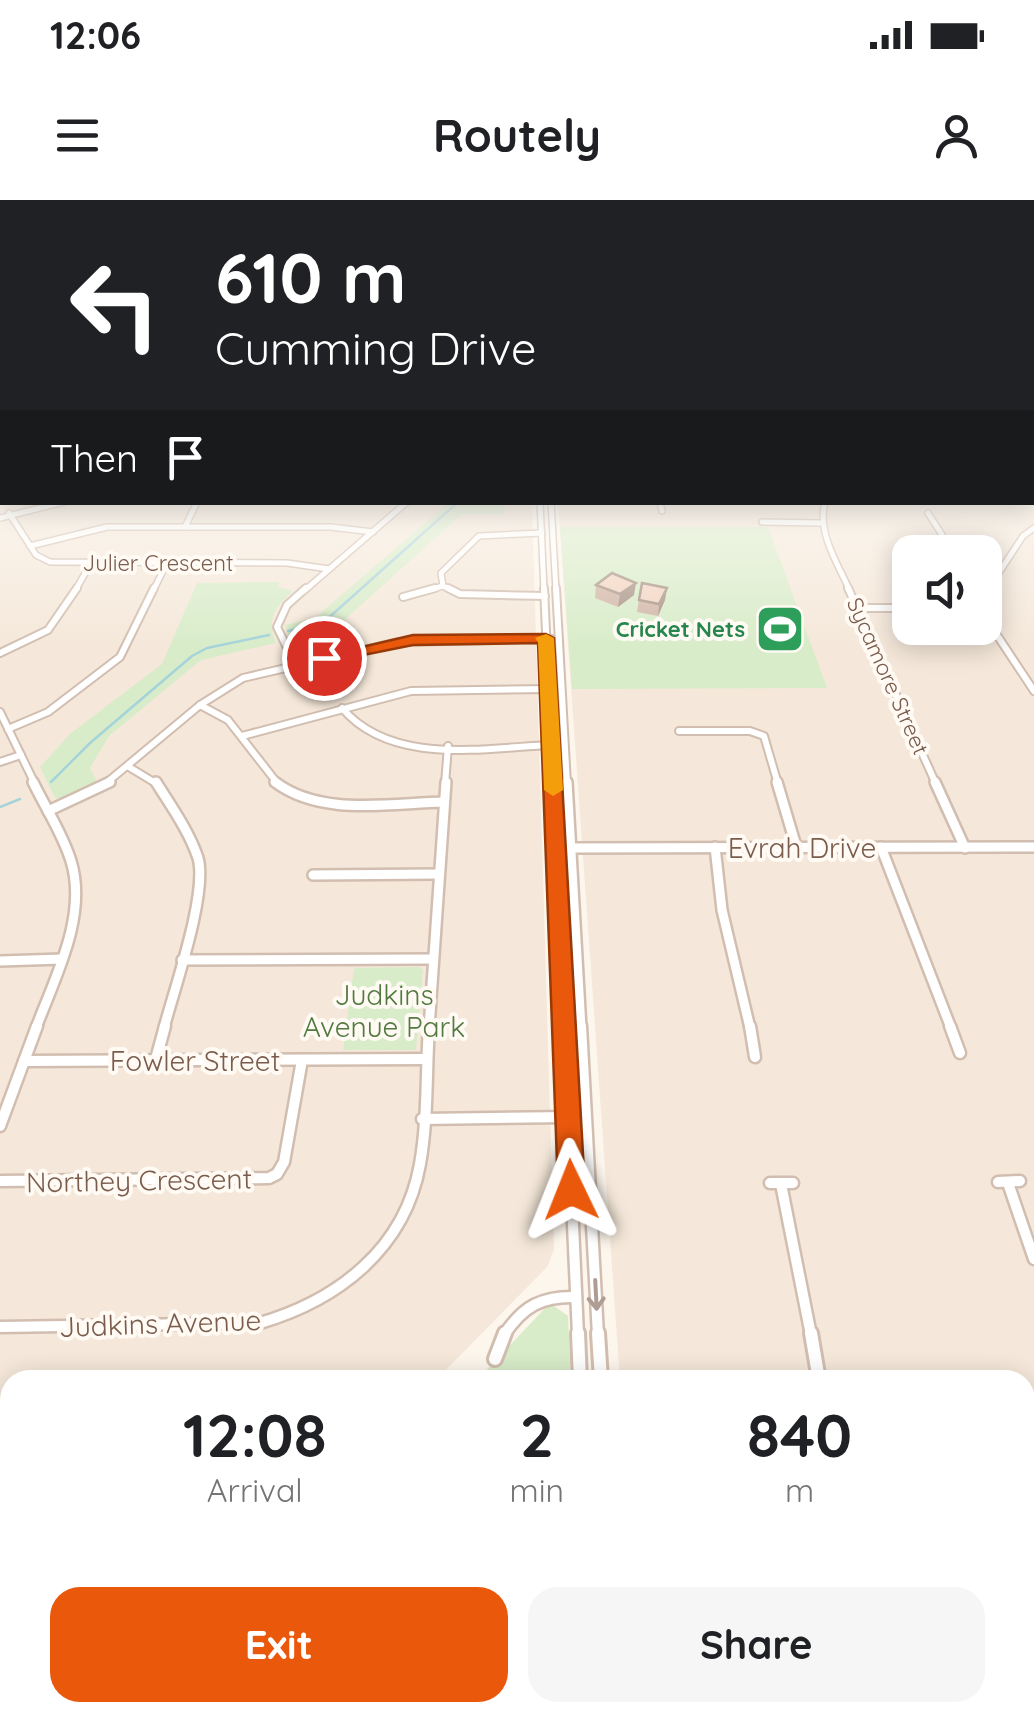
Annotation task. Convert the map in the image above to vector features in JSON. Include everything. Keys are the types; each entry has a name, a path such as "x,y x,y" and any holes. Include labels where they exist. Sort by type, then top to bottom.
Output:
{"street":[{"path":"9,514 34,507"},
{"path":"0,516 41,507"},
{"path":"185,527 195,507"},
{"path":"295,664 277,627 287,605 401,507"},
{"path":"540,507 580,1370"},
{"path":"551,507 600,1370"},
{"path":"661,507 662,511"},
{"path":"762,522 821,523 824,507"},
{"path":"9,514 30,546 102,528 340,527 373,532"},
{"path":"928,514 942,535"},
{"name":"Sycamore Street","path":"821,523 966,848"},
{"path":"1002,571 1023,536 1034,528"},
{"path":"443,586 441,573 479,536 542,533"},
{"name":"Julier Crescent","path":"30,546 36,556 50,562 287,563 329,569"},
{"path":"0,652 49,633 91,564"},
{"path":"8,729 48,712 120,656 167,564"},
{"path":"403,597 443,586 460,594 545,596"},
{"path":"857,608 892,608"},
{"path":"48,811 87,796 130,767 200,705 243,678 413,640 558,639"},
{"path":"1002,643 1034,691"},
{"path":"548,676 562,673"},
{"path":"242,736 426,690 548,688"},
{"path":"200,705 222,712 272,778 298,796 335,802 444,802"},
{"path":"342,708 354,726 382,741 448,746 551,745"},
{"path":"0,712 75,875 72,925 62,959 0,1126"},
{"path":"679,731 766,730 796,846"},
{"name":"Judkins Avenue","path":"0,1327 244,1325 276,1319 320,1302 362,1272 406,1214 420,1164 448,746"},
{"path":"0,762 21,754"},
{"path":"130,767 154,779 199,862 200,892 156,1060"},
{"path":"881,847 960,1054"},
{"name":"Evrah Drive","path":"556,848 1034,847"},
{"path":"715,848 722,910 742,982 755,1057"},
{"path":"313,875 439,874"},
{"path":"0,960 62,959"},
{"path":"182,960 433,959"},
{"name":"Fowler Street","path":"24,1062 426,1059"},
{"name":"Northey Crescent","path":"0,1181 281,1179 302,1060"},
{"path":"422,1119 568,1117"},
{"path":"1009,1182 1034,1259"},
{"path":"781,1183 798,1254 817,1370"},
{"path":"495,1360 504,1334 531,1305 550,1296 576,1298"}],"shaded area":[{"path":"0,507 532,507 554,1249 548,1266 446,1370 0,1370"},
{"path":"558,507 1034,507 1034,1370 619,1370"}],"green space":[{"path":"443,507 505,507 504,514 462,514 333,630 290,640 285,625 315,618"},
{"path":"560,527 768,527 827,688 572,689"},
{"path":"279,582 278,587 293,591 272,620 276,643 201,660 109,736 90,768 97,782 62,799 55,798 40,767 71,733 162,664 197,583"},
{"name":"Judkins Avenue Park","path":"354,968 423,970 416,1050 343,1050"},
{"path":"550,1303 568,1316 571,1370 486,1370"}],"building":[{"path":"612,573 636,583 620,594 596,585"},
{"path":"642,583 667,588 659,604 639,600"}],"waterway":[{"path":"288,631 324,622 452,507"},
{"path":"51,782 90,743 192,656 207,648 269,635"},
{"path":"0,807 20,799"}],"slow traffic":[{"path":"543,638 553,790"}],"place":[{"name":"Cricket Nets","path":"780,629"}],"route":[{"path":"324,658 413,640 546,638 571,1190"}]}
